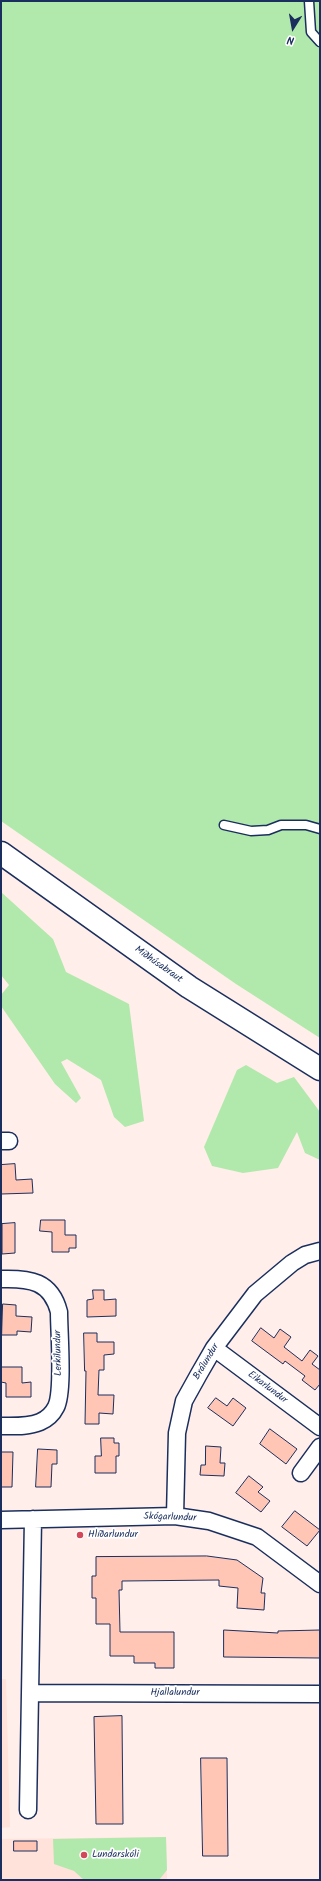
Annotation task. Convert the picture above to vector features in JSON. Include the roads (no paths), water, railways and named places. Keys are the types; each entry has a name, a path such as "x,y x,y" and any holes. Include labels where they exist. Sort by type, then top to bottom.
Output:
{"street":[{"name":"Miðhúsabraut","path":"1,853 189,987 320,1069"},
{"name":"Brálundur","path":"175,1516 178,1427 184,1401 214,1348 255,1294 265,1284 305,1255 320,1251"},
{"name":"Lerkilundur","path":"1,1278 32,1280 50,1292 56,1300 59,1312 60,1390 53,1412 40,1422 24,1426 1,1426"},
{"name":"Eikarlundur","path":"214,1348 320,1428"},
{"path":"301,1473 320,1448"},
{"name":"Skógarlundur","path":"1,1520 175,1516 209,1521 257,1537 320,1584"},
{"path":"28,1810 33,1519"},
{"name":"Hjallalundur","path":"30,1693 320,1694"}],"lane":[{"path":"309,1 311,32 320,42"},
{"path":"224,826 251,831 268,830 281,824 306,825 320,829"}],"place":[{"name":"Hlíðarlundur","path":"80,1535"},
{"name":"Lundarskóli","path":"84,1855"}]}
